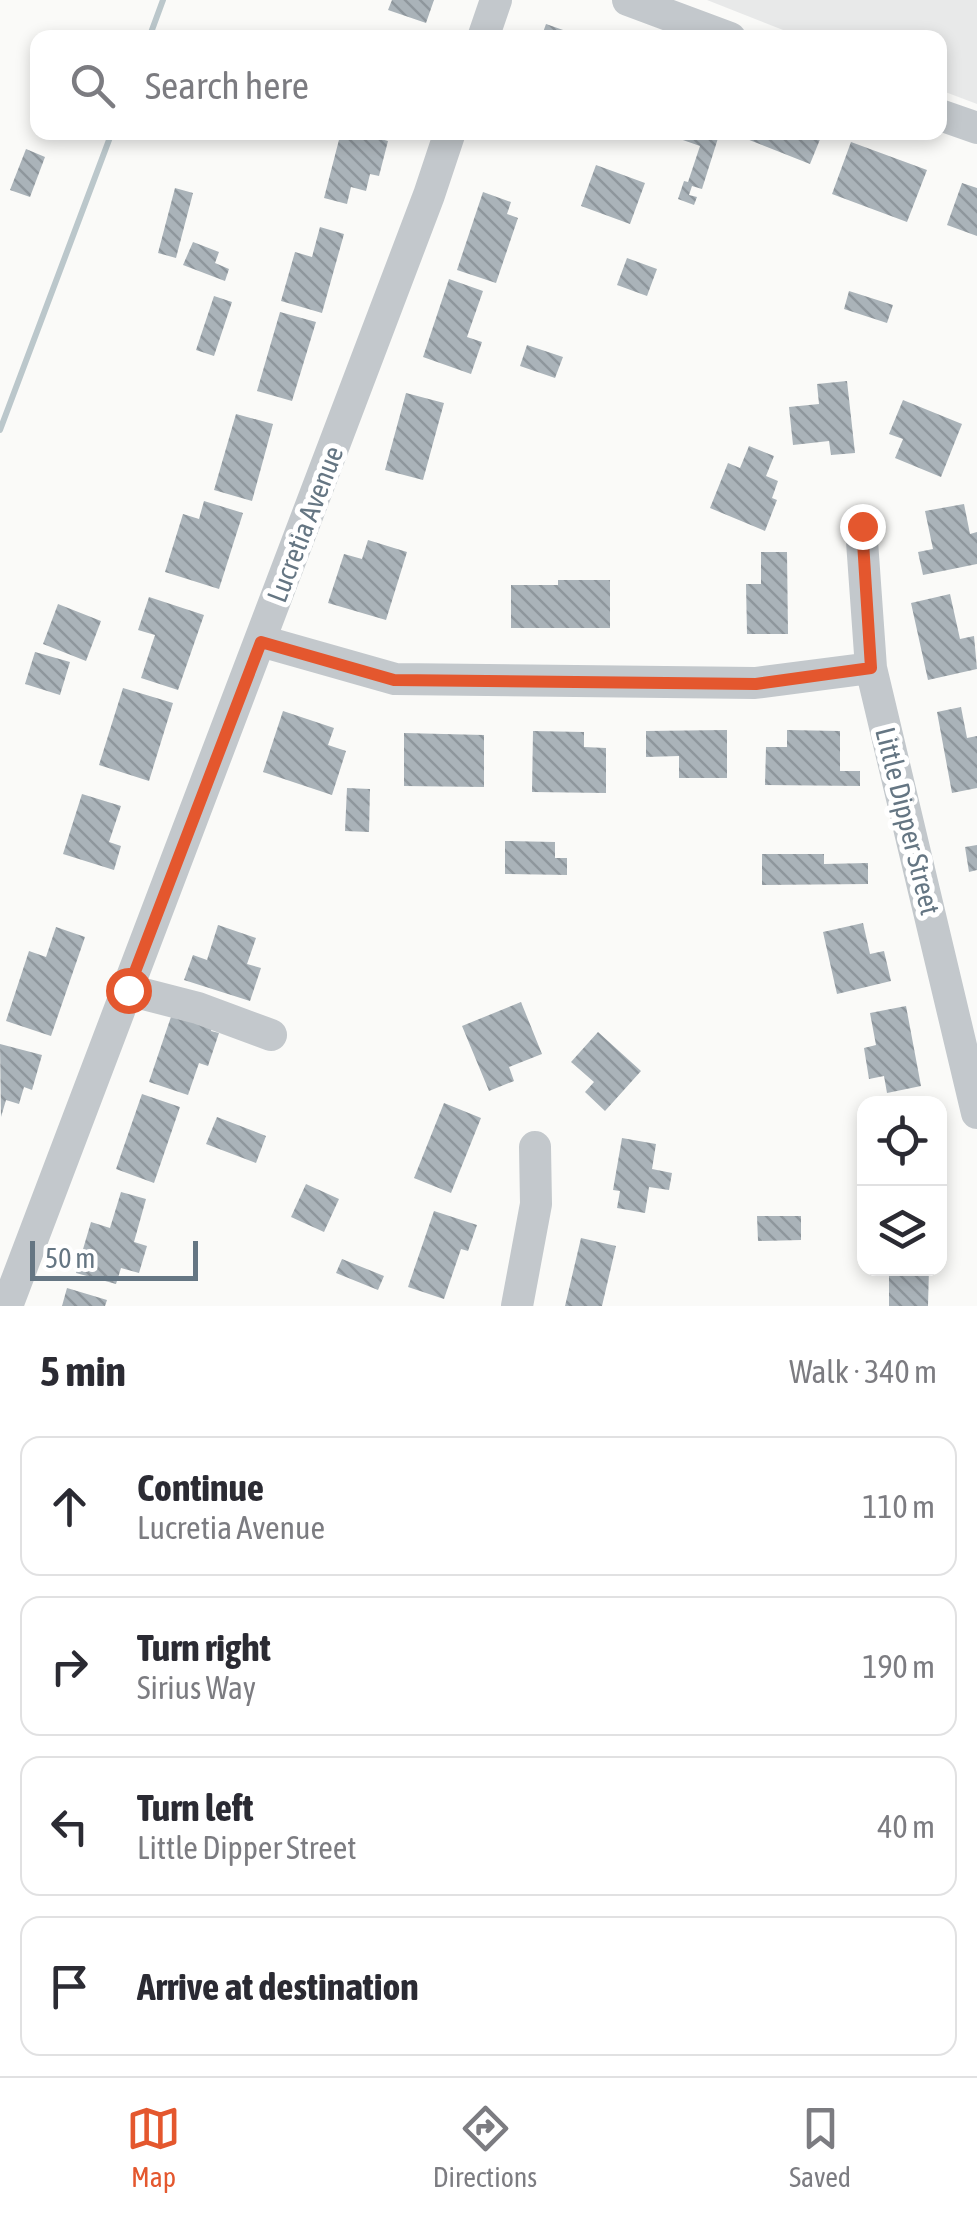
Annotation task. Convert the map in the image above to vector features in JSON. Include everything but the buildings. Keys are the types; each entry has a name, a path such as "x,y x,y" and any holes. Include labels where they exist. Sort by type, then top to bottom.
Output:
{"street":[{"path":"486,30 496,0"},
{"path":"628,0 709,30"},
{"path":"947,117 977,128"},
{"name":"Lucretia Avenue","path":"7,1306 261,642 447,140"},
{"name":"Little Dipper Street","path":"862,526 871,668 977,1112"},
{"path":"261,642 394,680 756,684 871,668"},
{"path":"128,990 198,1008 271,1034"},
{"path":"517,1306 536,1204 534,1147"}],"shaded area":[{"path":"707,0 977,0 977,104 947,93 947,30 783,30"}],"waterway":[{"path":"152,30 163,0"},
{"path":"0,430 109,140"}],"route":[{"path":"128,990 261,642 394,680 756,684 871,668 862,526"}]}
